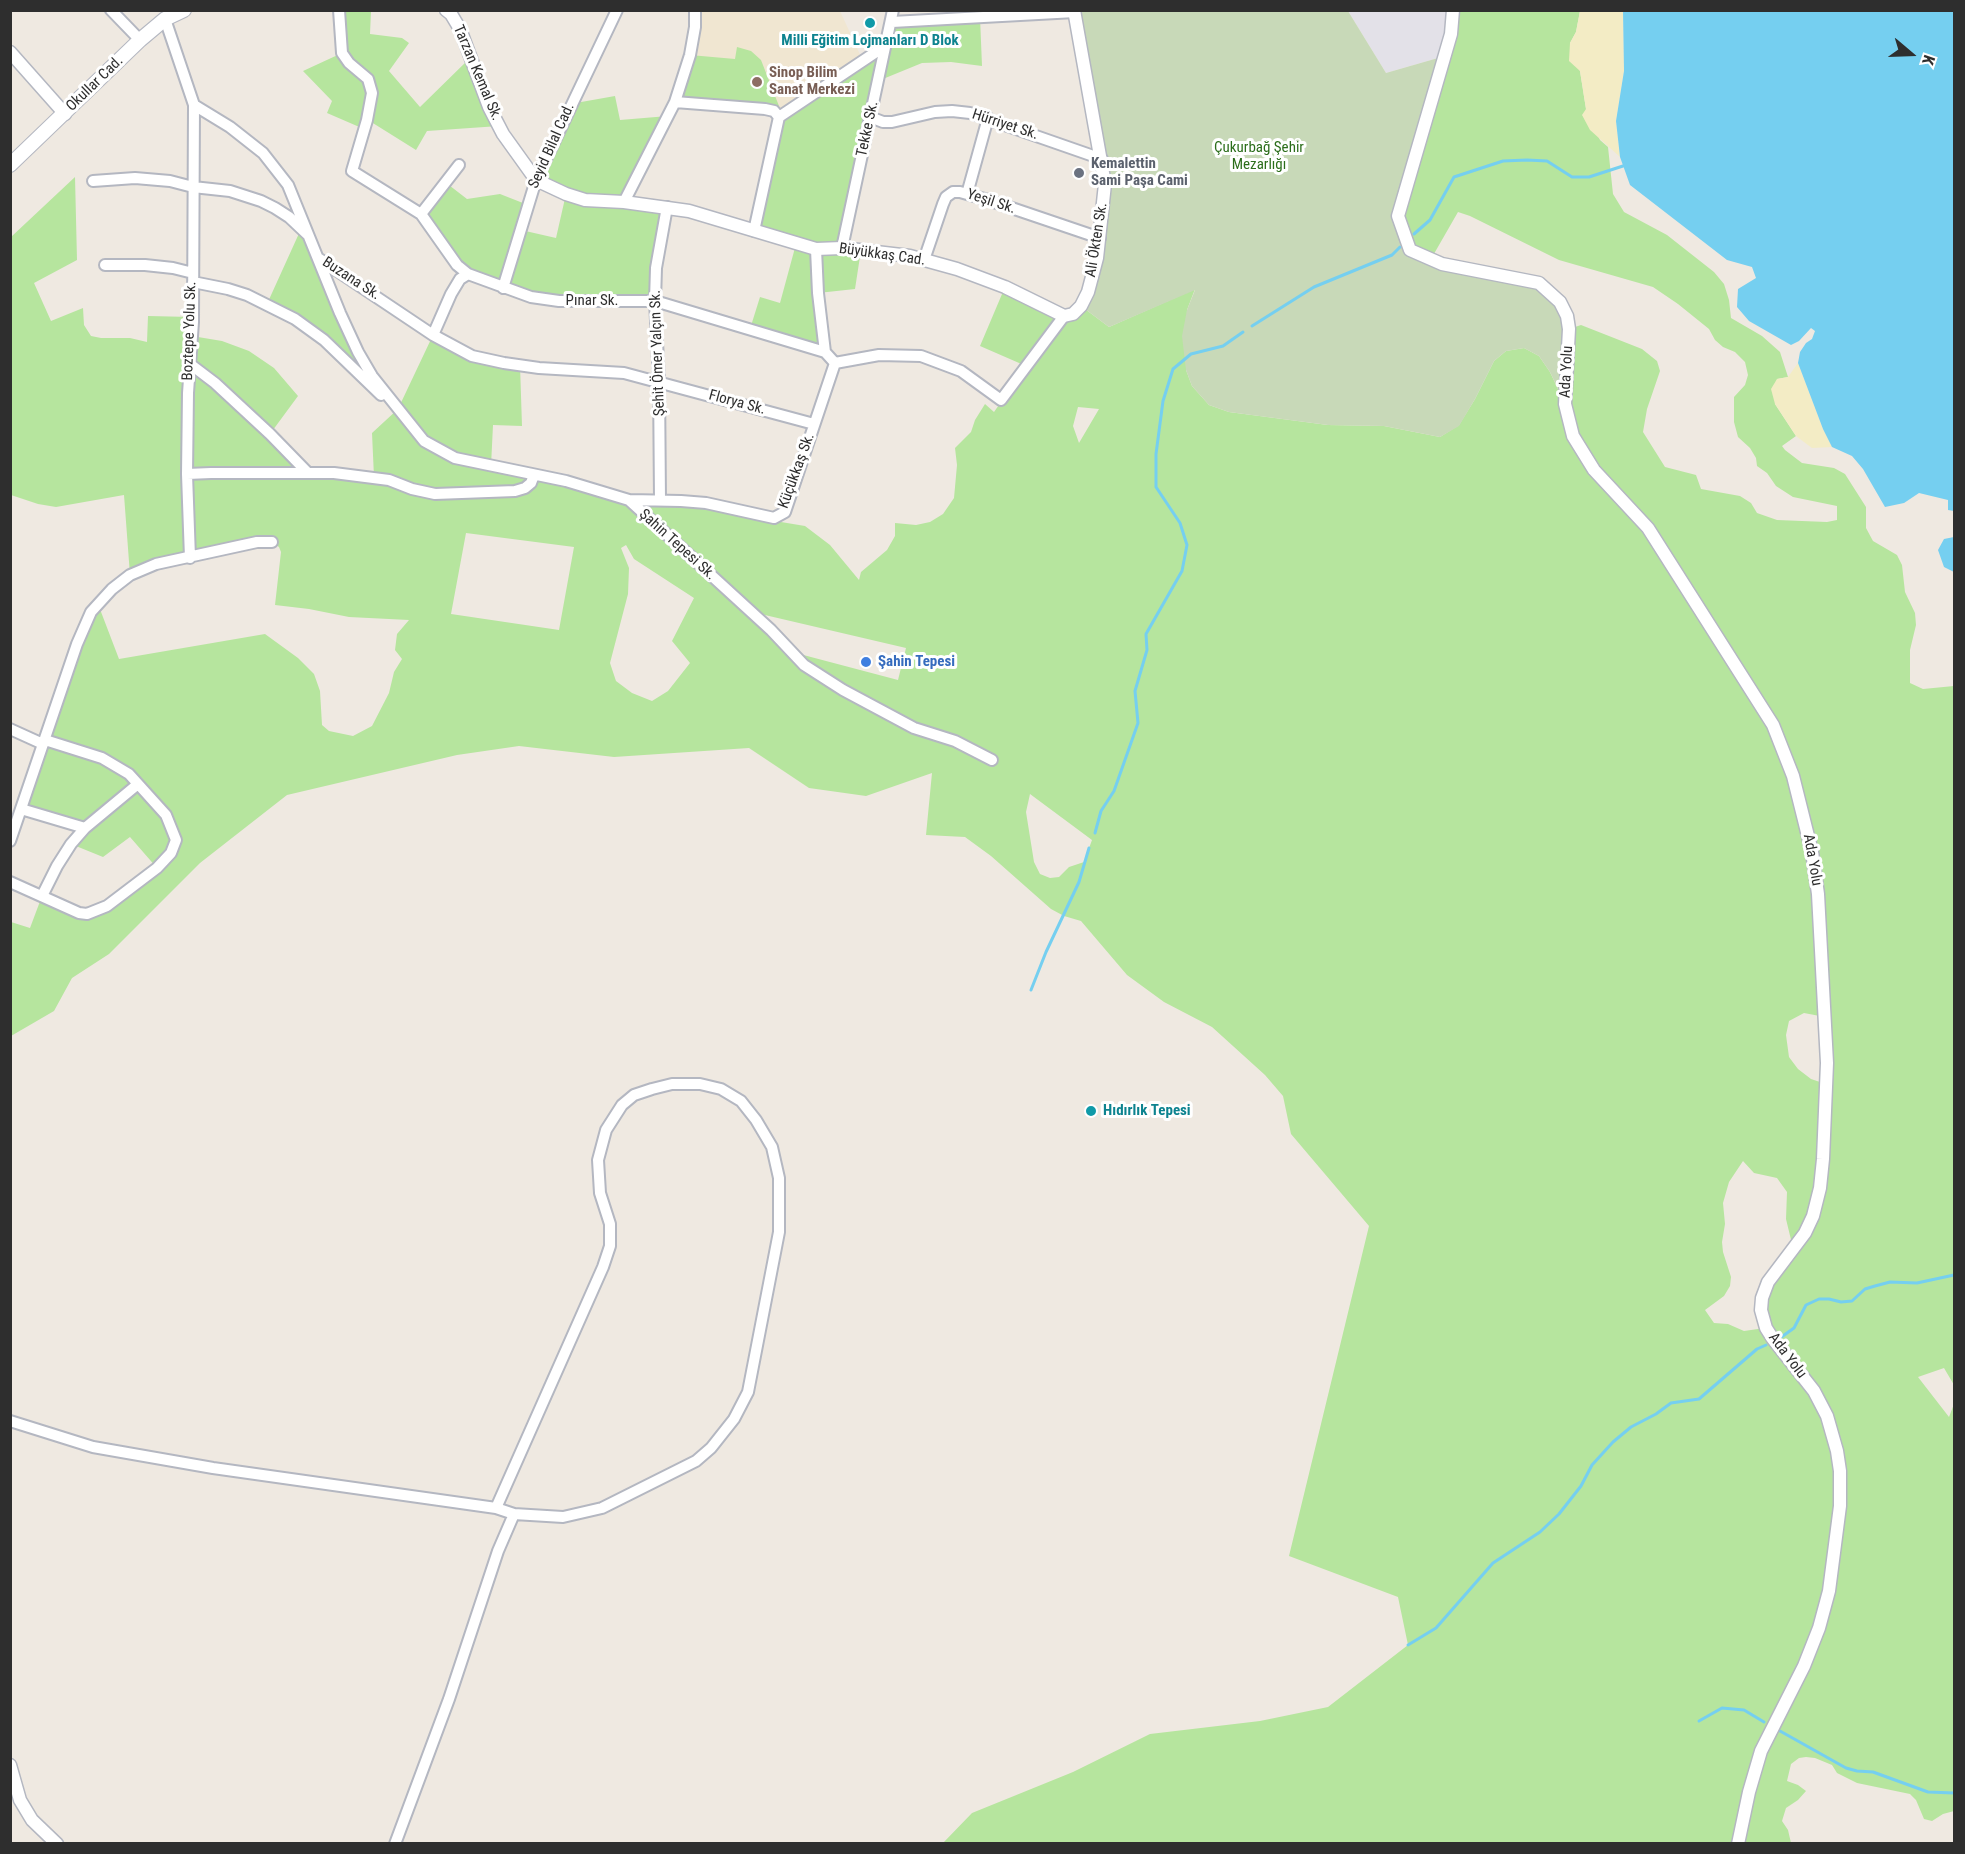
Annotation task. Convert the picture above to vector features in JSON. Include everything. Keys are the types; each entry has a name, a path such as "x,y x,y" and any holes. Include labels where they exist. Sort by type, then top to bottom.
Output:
{"main road":[{"name":"Okullar Cad.","path":"10,165 140,40 165,20 184,10"}],"street":[{"path":"111,10 140,40"},
{"name":"Pınar Sk.","path":"339,10 342,53 368,80 372,93 368,120 352,171 421,214 457,265 468,274 531,297 559,301 655,301 825,352"},
{"name":"Tarzan Kemal Sk.","path":"446,10 460,29 489,107 503,134 536,180 585,200 624,202"},
{"name":"Seyid Bilal Cad.","path":"503,288 536,180 617,10"},
{"path":"624,202 675,102 690,55 695,27 695,10"},
{"name":"Ada Yolu","path":"1453,10 1452,34 1398,216 1410,250 1442,264 1539,283 1560,302 1567,316 1569,329 1565,404 1573,436 1594,470 1648,528 1773,725 1793,776 1812,852 1818,894 1827,1063 1820,1188 1813,1216 1805,1233 1768,1282 1762,1298 1761,1310 1766,1328 1810,1386 1827,1416 1837,1451 1840,1506 1829,1591 1819,1628 1804,1666 1761,1751 1749,1792 1738,1844"},
{"path":"893,16 1074,11"},
{"name":"Ali Ökten Sk.","path":"1064,316 1073,314 1081,306 1088,292 1100,238 1105,184 1074,11"},
{"name":"Tekke Sk.","path":"842,248 893,16"},
{"path":"165,20 194,105"},
{"path":"754,231 779,117 885,46"},
{"path":"10,52 65,114"},
{"path":"675,102 765,109 774,111 779,117"},
{"name":"Boztepe Yolu Sk.","path":"190,558 187,474 193,278 194,105"},
{"name":"Buzana Sk.","path":"194,105 230,127 263,153 288,185 318,257 433,335 472,356 504,363 539,368 624,373 659,381"},
{"name":"Hürriyet Sk.","path":"870,117 883,122 892,122 918,115 952,111 988,118 1102,159"},
{"path":"967,194 988,118"},
{"path":"421,214 459,165"},
{"path":"93,181 135,178 230,191 261,201 289,217 309,236"},
{"name":"Yeşil Sk.","path":"924,260 946,197 953,192 967,194 1100,238"},
{"name":"Büyükkaş Cad.","path":"624,202 667,207 713,217 816,249 842,248 910,256 957,269 1005,287 1064,316"},
{"name":"Şehit Ömer Yalçın Sk.","path":"660,500 659,381 655,301 656,268 667,207"},
{"path":"816,249 818,293 825,352 834,363 879,356 921,356 961,372 1000,400 1064,316"},
{"name":"Şahin Tepesi Sk.","path":"318,257 357,352 372,376 424,441 455,458 566,481 629,500 771,630 804,665 843,690 914,728 955,741 992,760"},
{"path":"105,266 145,265 173,268 193,278 247,295 295,319 324,340 375,391 393,403"},
{"path":"433,335 451,294 460,279 468,274"},
{"name":"Küçükkaş Sk.","path":"629,500 706,504 774,518 785,512 834,363"},
{"path":"190,364 215,383 307,472"},
{"name":"Florya Sk.","path":"659,381 814,424"},
{"path":"187,474 211,472 334,473 374,478 435,494 515,491 531,483 534,475"},
{"path":"10,842 77,644 91,612 112,589 130,575 156,564 256,542 272,542"},
{"path":"10,729 44,742 102,758 129,774 166,815 176,840 171,853 157,868 108,906 87,914 10,882"},
{"path":"42,896 70,844 85,828 138,784"},
{"path":"21,809 85,828"},
{"path":"10,1420 93,1447 181,1463 496,1508 514,1514 563,1517 602,1508 696,1461 711,1448 734,1419 748,1392 779,1232 779,1178 772,1147 756,1120 741,1101 721,1089 700,1084 672,1084 634,1095 622,1105 606,1130 598,1160 600,1193 610,1224 610,1246 603,1267 496,1508"},
{"path":"396,1844 449,1699 498,1551 514,1514"},
{"path":"10,1765 20,1800 32,1821 57,1844"}],"shaded area":[{"name":"Sinop Bilim Sanat Merkezi","path":"695,11 840,11 863,61 779,117 690,55"},
{"path":"1348,11 1453,11 1445,56 1386,73"}],"green space":[{"path":"339,11 371,11 370,34 402,38 409,43 389,71 420,107 470,58 499,126 427,131 416,150 368,120 364,129 327,113 332,101 303,71 342,53"},
{"name":"Çukurbağ Şehir Mezarlığı","path":"1074,11 1348,11 1386,73 1445,56 1399,217 1410,250 1539,283 1567,316 1565,404 1550,372 1539,356 1524,348 1506,351 1494,361 1459,426 1440,437 1384,426 1328,425 1229,412 1209,405 1192,386 1186,370 1182,336 1187,310 1195,290 1109,327 1081,306 1088,292 1105,184"},
{"path":"1453,11 1580,11 1576,32 1570,43 1580,71 1586,109 1600,140 1608,147 1613,194 1624,212 1667,235 1714,272 1724,284 1731,318 1762,336 1780,352 1788,377 1777,379 1775,404 1796,436 1782,446 1802,463 1834,468 1845,474 1866,507 1866,528 1873,541 1897,555 1902,565 1905,592 1915,613 1916,625 1910,650 1910,683 1923,689 1954,686 1954,1385 1944,1368 1918,1377 1949,1417 1954,1404 1954,1811 1943,1814 1932,1821 1924,1819 1916,1800 1910,1794 1857,1783 1837,1773 1832,1765 1806,1757 1799,1758 1791,1764 1787,1781 1806,1791 1786,1808 1782,1821 1788,1830 1791,1843 943,1843 972,1813 1073,1772 1150,1734 1260,1721 1328,1707 1408,1645 1398,1597 1289,1556 1369,1226 1291,1134 1283,1096 1265,1075 1212,1027 1164,1002 1127,975 1081,921 1051,909 991,856 965,837 926,835 932,773 866,796 809,788 749,748 614,757 519,746 457,755 287,795 200,863 109,954 72,978 54,1011 11,1036 11,922 30,928 42,896 87,914 157,868 130,837 103,857 71,844 84,828 21,809 77,644 98,604 119,659 265,634 298,658 314,674 320,691 322,725 329,731 353,736 372,726 389,693 394,672 402,659 395,650 397,634 409,620 349,617 275,605 281,552 279,547 272,542 130,575 124,495 56,507 11,495 11,237 75,177 77,260 34,283 51,321 83,308 84,325 91,336 130,338 147,342 148,316 192,317 192,336 222,341 249,351 274,368 298,396 270,434 307,472 374,477 372,433 398,409 433,335 452,346 520,365 522,426 493,425 491,466 629,500 660,500 777,517 781,522 805,526 830,545 859,580 861,572 887,550 895,536 895,523 916,525 930,522 943,514 954,498 957,465 955,448 971,432 985,404 994,412 1026,366 980,346 1005,287 1064,316 1081,306 1109,327 1195,289 1187,310 1186,370 1192,386 1209,405 1229,412 1328,425 1384,426 1440,437 1459,425 1494,361 1506,351 1524,348 1539,356 1550,372 1564,402 1569,329 1581,325 1642,349 1657,361 1660,371 1647,409 1643,432 1665,467 1696,475 1701,489 1740,496 1751,503 1757,513 1777,520 1827,522 1837,520 1837,506 1793,497 1776,486 1767,473 1757,466 1756,458 1750,448 1738,437 1734,422 1734,397 1745,385 1748,375 1745,362 1735,352 1723,347 1715,340 1709,329 1678,304 1653,287 1559,260 1458,212 1431,259 1410,250 1398,216","holes":["1078,407 1099,409 1079,443 1073,426","466,533 574,547 559,630 451,614","626,545 634,559 694,598 672,641 690,663 668,691 652,701 632,693 616,681 610,663 628,594 629,568 621,548","752,612 906,648 898,680 792,652","1030,794 1092,840 1084,862 1069,867 1059,877 1050,878 1040,874 1034,862 1026,812","1804,1013 1825,1017 1826,1084 1811,1079 1798,1069 1789,1057 1786,1035 1789,1021","1743,1161 1754,1173 1777,1178 1787,1192 1786,1219 1793,1248 1762,1298 1765,1328 1744,1331 1728,1324 1714,1323 1705,1310 1724,1296 1730,1286 1731,1277 1722,1242 1725,1224 1723,1203 1729,1182"]},
{"path":"980,17 982,66 951,62 922,63 878,81 842,247 861,250 855,289 818,293 825,352 750,329 760,297 780,303 796,244 754,231 779,117 885,46 892,22"},
{"path":"737,47 751,51 761,60 779,106 774,111 675,102 690,55 735,59"},
{"path":"615,96 620,120 668,116 624,201 667,207 655,301 559,301 468,274 421,214 445,182 467,199 500,194 528,205 521,230 556,238 566,194 536,180 570,104"},
{"path":"301,229 372,376 348,362 267,304"}],"sand":[{"path":"1580,11 1623,11 1624,71 1616,121 1620,157 1590,130 1582,115 1586,109 1580,71 1569,61 1570,43 1576,32"},
{"path":"1798,363 1832,447 1812,448 1796,436 1775,404 1771,389 1777,379 1788,377"}],"water":[{"path":"1623,11 1954,11 1954,511 1948,510 1948,500 1919,493 1904,503 1885,507 1863,469 1852,456 1832,447 1823,429 1798,363 1800,352 1812,339 1815,331 1811,328 1799,341 1791,345 1749,321 1737,307 1738,289 1756,278 1752,267 1727,260 1630,185 1620,157 1616,121 1624,71"},
{"path":"1954,537 1954,572 1944,567 1938,550 1944,539"}],"waterway":[{"path":"1414,234 1430,220 1454,177 1503,161 1547,161 1572,177 1589,177 1623,166"},
{"path":"1252,326 1314,287 1392,255 1400,247"},
{"path":"1095,833 1101,811 1114,791 1138,723 1135,691 1147,650 1146,634 1182,571 1187,545 1180,523 1156,487 1156,454 1163,401 1173,369 1191,354 1223,346 1243,332"},
{"path":"1031,990 1079,882 1089,848"},
{"path":"1780,1338 1794,1328 1806,1305 1819,1299 1852,1301 1865,1289 1890,1282 1917,1283 1954,1275"},
{"path":"1408,1645 1436,1628 1493,1563 1540,1532 1559,1514 1581,1486 1592,1465 1613,1442 1631,1427 1671,1403 1699,1399 1757,1349 1766,1345"},
{"path":"1699,1721 1722,1708 1744,1710 1764,1722"},
{"path":"1780,1731 1846,1768 1873,1772 1928,1792 1954,1793"}],"place":[{"name":"Milli Eğitim Lojmanları D Blok","path":"870,23"},
{"name":"Sinop Bilim Sanat Merkezi","path":"757,82"},
{"name":"Kemalettin Sami Paşa Cami","path":"1079,173"},
{"name":"Şahin Tepesi","path":"866,662"},
{"name":"Hıdırlık Tepesi","path":"1091,1111"}]}
